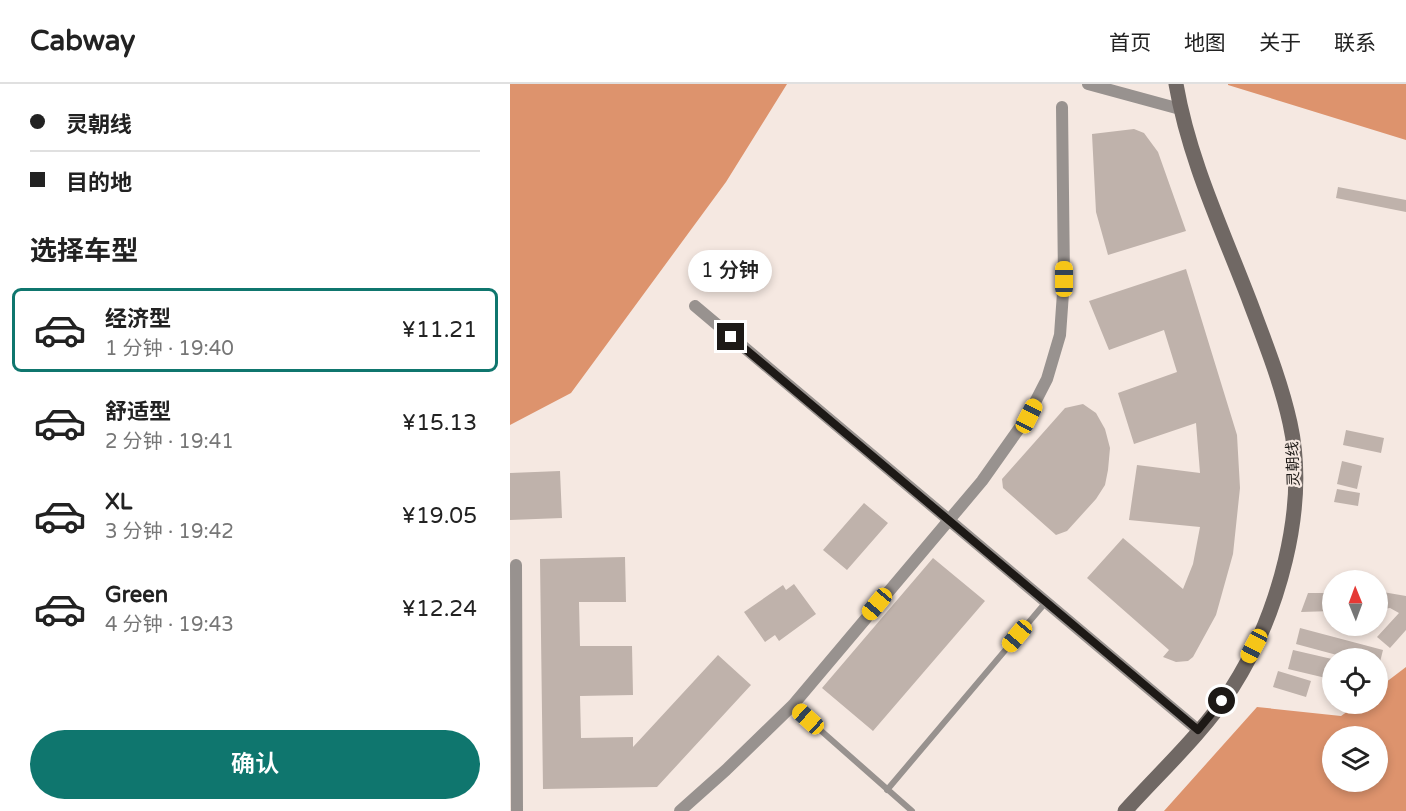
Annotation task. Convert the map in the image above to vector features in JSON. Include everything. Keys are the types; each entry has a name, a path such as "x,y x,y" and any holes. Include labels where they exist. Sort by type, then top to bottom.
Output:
{"main road":[{"name":"灵朝线","path":"1125,811 1198,730 1232,687 1254,646 1281,576 1290,545 1294,508 1294,463 1290,423 1266,344 1195,158 1180,109 1176,84"}],"street":[{"path":"1088,84 1180,109"},
{"path":"680,811 793,705 982,481 1029,416 1047,379 1060,335 1064,279 1062,107"},
{"path":"694,306 1198,730"},
{"path":"516,565 513,706 518,811"}],"lane":[{"path":"888,790 1046,602"},
{"path":"793,705 912,811"}],"shaded area":[{"path":"510,84 787,84 726,182 571,393 510,425"},
{"path":"1406,84 1406,140 1228,85"},
{"path":"1406,667 1406,811 1164,811 1257,707 1341,716 1344,714 1388,714 1388,681"}],"building":[{"path":"1134,129 1144,133 1158,152 1186,231 1108,255 1096,212 1092,134"},
{"path":"1338,187 1406,200 1406,212 1336,198"},
{"path":"1186,269 1237,435 1240,488 1233,554 1216,615 1193,657 1188,661 1176,662 1163,657 1169,650 1087,578 1123,538 1183,589 1193,564 1200,527 1129,520 1137,465 1200,473 1196,423 1134,444 1118,393 1177,372 1164,330 1109,350 1089,301"},
{"path":"1083,404 1096,413 1105,429 1110,448 1105,485 1096,499 1067,531 1056,535 1003,488 1002,479 1065,408"},
{"path":"1346,430 1384,438 1381,453 1343,445"},
{"path":"1342,461 1362,466 1357,489 1337,484"},
{"path":"560,471 562,518 510,520 510,473"},
{"path":"1337,489 1360,493 1358,506 1334,502"},
{"path":"864,503 888,523 847,570 823,550"},
{"path":"625,557 626,602 579,602 580,646 632,646 633,695 580,696 581,738 633,737 633,747 718,655 751,685 657,787 543,789 540,559"},
{"path":"933,558 985,601 873,731 822,688"},
{"path":"794,584 816,614 779,641 775,635 765,642 744,612 783,585 786,590"},
{"path":"1308,593 1322,593 1322,611 1301,612"},
{"path":"1388,593 1406,596 1406,630 1390,648 1377,637 1388,636 1388,625 1399,613 1388,608"},
{"path":"1300,628 1322,634 1322,636 1375,648 1322,648 1322,651 1296,644"},
{"path":"1293,650 1322,657 1322,677 1288,669"},
{"path":"1278,671 1311,681 1306,697 1273,687"}],"route":[{"path":"731,337 1198,730 1222,701"}]}
